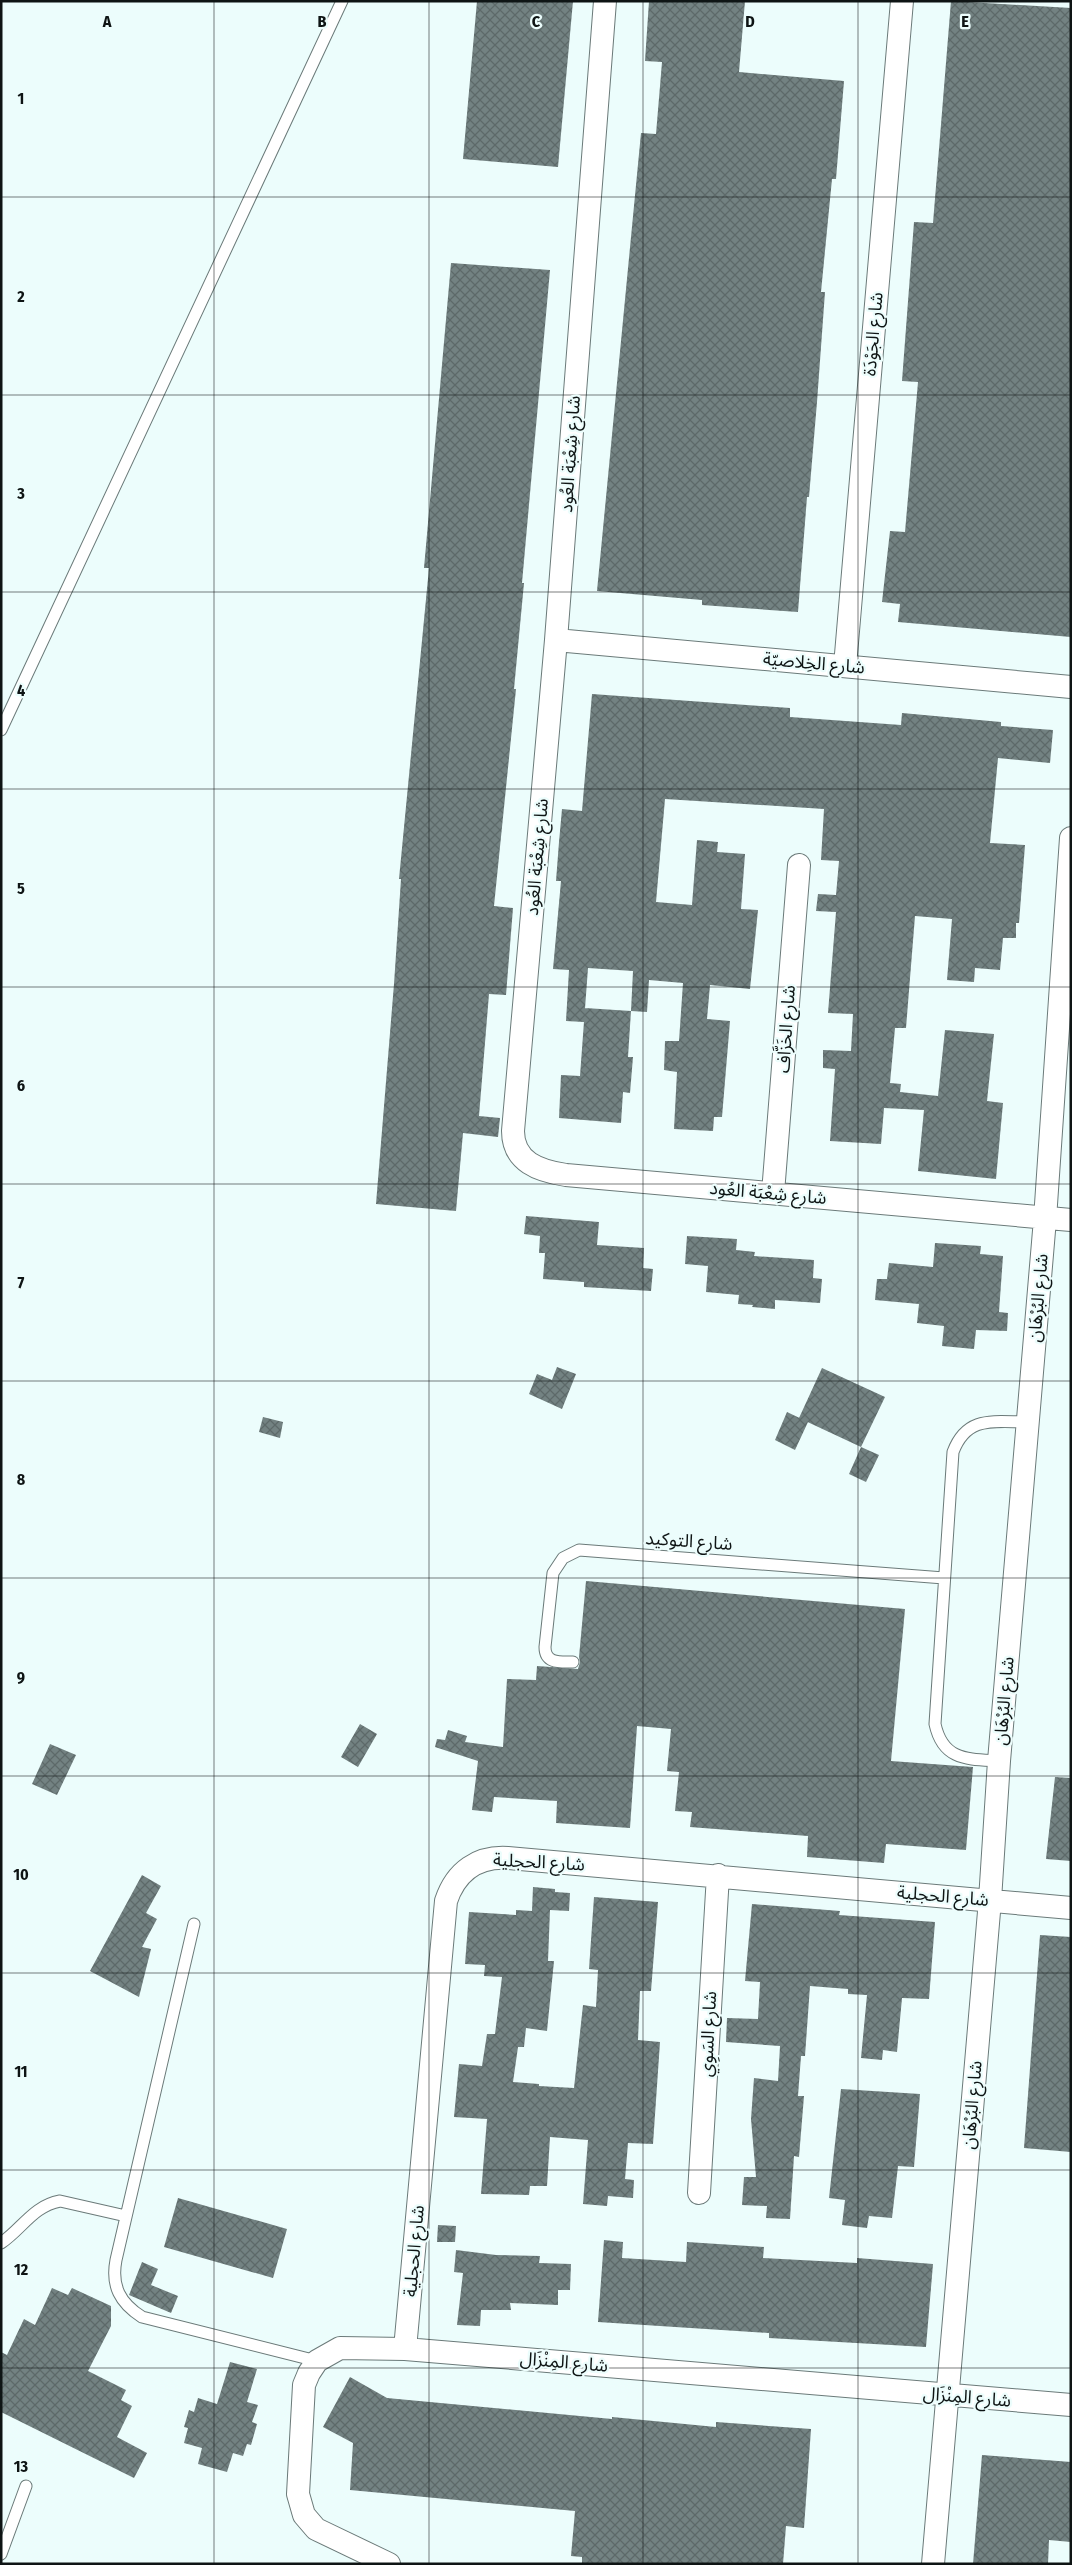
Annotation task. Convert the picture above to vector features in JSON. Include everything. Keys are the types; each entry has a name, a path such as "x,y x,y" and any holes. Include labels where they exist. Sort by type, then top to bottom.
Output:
{"street":[{"name":"شارع شِعْبَة العُود","path":"605,1 556,640 513,1131 516,1149 526,1162 555,1173 1071,1220"},
{"name":"شارع الجَوْدَة","path":"845,666 902,1"},
{"name":"شارع الخِلاصيّة","path":"556,640 1071,687"},
{"name":"شارع البُرْهَان","path":"933,2564 990,1900 999,1761 1045,1219 1071,838"},
{"name":"شارع الخَزَّاف","path":"773,1193 798,865"},
{"name":"شارع الحجلية","path":"405,2349 446,1900 456,1879 474,1864 497,1857 718,1875 1071,1908"},
{"name":"شارع السَوِي","path":"699,2194 718,1875"},
{"name":"شارع المِنْزَال","path":"317,2361 340,2348 405,2349 1071,2405"},
{"path":"317,2361 309,2373 304,2386 298,2482 300,2506 309,2523 316,2529 389,2564"}],"lane":[{"path":"1,730 342,1"},
{"path":"999,1761 956,1755 941,1743 937,1734 935,1715 952,1452 957,1440 966,1430 976,1424 1027,1422"},
{"name":"شارع التوكيد","path":"573,1662 552,1661 547,1656 545,1647 553,1573 563,1558 579,1550 944,1578"},
{"path":"194,1924 113,2273 115,2287 121,2300 142,2317 317,2361"},
{"path":"1,2243 41,2207 50,2203 60,2202 126,2216"},
{"path":"1,2554 26,2486"}],"building":[{"path":"477,1 573,1 558,167 463,159"},
{"path":"649,1 745,1 739,72 844,81 836,179 832,179 821,292 825,292 798,612 702,605 702,600 597,591 641,133 656,134 662,62 645,61"},
{"path":"951,1 1071,8 1071,637 898,622 900,604 882,602 890,531 905,532 918,382 902,381 914,222 933,223"},
{"path":"451,263 550,270 522,583 524,583 514,689 516,689 494,906 513,908 506,995 489,994 479,1116 500,1118 498,1137 463,1133 456,1211 376,1204 394,984 401,879 399,879 429,568 424,568"},
{"path":"592,694 790,708 790,717 901,725 902,713 1001,722 1001,726 1053,730 1050,763 998,758 990,843 1025,845 1019,923 1016,923 1016,938 1003,938 1000,970 975,968 974,982 947,980 952,919 915,916 906,1028 895,1028 890,1083 901,1084 900,1092 938,1096 945,1030 994,1034 987,1101 1003,1103 996,1179 918,1171 924,1110 884,1108 881,1144 830,1141 835,1069 823,1068 823,1050 851,1051 853,1014 828,1013 836,912 816,911 818,894 836,895 839,861 821,860 824,809 665,799 656,902 692,905 697,840 718,842 717,852 745,854 741,909 758,910 750,989 710,985 707,1019 730,1021 722,1117 714,1117 713,1131 674,1129 677,1072 664,1070 665,1041 679,1041 683,983 649,980 647,1012 631,1011 633,971 588,968 584,1022 566,1021 569,970 553,969 561,881 556,881 559,842 562,809 582,811"},
{"path":"585,1008 631,1011 628,1057 633,1057 630,1093 623,1092 621,1123 559,1118 561,1075 580,1076"},
{"path":"526,1216 599,1222 597,1245 644,1248 643,1268 653,1269 651,1291 584,1287 584,1282 543,1279 545,1253 539,1253 540,1236 524,1234"},
{"path":"687,1236 737,1239 736,1250 755,1252 754,1256 814,1260 813,1278 822,1279 820,1303 775,1300 775,1309 752,1307 753,1305 738,1304 739,1295 706,1292 708,1266 685,1264"},
{"path":"935,1243 981,1246 980,1254 1003,1256 999,1312 1008,1313 1007,1331 976,1330 974,1349 942,1346 944,1326 917,1323 919,1304 875,1300 877,1279 887,1279 889,1263 933,1267"},
{"path":"557,1367 576,1374 562,1409 529,1394 537,1374 552,1380"},
{"path":"822,1368 885,1397 861,1447 799,1418"},
{"path":"787,1412 808,1422 795,1450 775,1440"},
{"path":"263,1417 283,1422 280,1438 259,1432"},
{"path":"861,1447 879,1455 866,1482 849,1474"},
{"path":"586,1581 905,1609 891,1761 973,1767 966,1850 886,1844 884,1863 807,1857 808,1836 690,1827 692,1812 675,1811 679,1772 667,1771 671,1729 637,1726 630,1828 556,1823 557,1801 494,1797 492,1812 472,1810 478,1761 435,1747 437,1739 445,1740 448,1730 467,1736 465,1742 503,1747 507,1679 536,1680 537,1666 578,1669"},
{"path":"360,1724 377,1734 358,1767 341,1757"},
{"path":"50,1744 76,1755 57,1795 32,1784"},
{"path":"1055,1777 1071,1778 1071,1861 1046,1859"},
{"path":"142,1875 161,1886 146,1913 157,1919 142,1947 151,1949 139,1997 90,1971"},
{"path":"533,1887 555,1889 555,1892 570,1893 569,1911 550,1910 548,1961 554,1961 547,2031 526,2028 524,2047 518,2047 513,2082 539,2084 539,2086 574,2088 583,2005 596,2007 598,1970 589,1969 594,1897 658,1902 651,1991 640,1991 638,2040 660,2042 653,2144 628,2143 625,2179 634,2180 633,2198 608,2196 607,2206 583,2204 588,2140 550,2137 547,2186 530,2186 529,2195 481,2194 487,2119 454,2117 459,2064 482,2066 487,2034 495,2034 502,1977 484,1976 485,1965 465,1964 469,1912 516,1915 516,1910 532,1911"},
{"path":"752,1904 840,1911 839,1915 935,1922 929,1999 902,1998 897,2052 883,2050 882,2060 861,2058 867,1995 848,1994 848,1989 810,1986 805,2056 801,2056 798,2096 804,2096 799,2157 794,2156 790,2219 766,2218 767,2206 742,2205 744,2177 756,2177 751,2119 754,2078 778,2081 780,2046 726,2042 727,2018 758,2019 760,1982 745,1981"},
{"path":"1040,1935 1071,1937 1071,2152 1024,2148"},
{"path":"841,2089 920,2094 914,2167 898,2166 892,2218 869,2216 867,2228 842,2225 845,2200 829,2198"},
{"path":"178,2198 287,2229 273,2278 164,2247"},
{"path":"438,2225 456,2226 455,2242 437,2242"},
{"path":"604,2240 623,2242 622,2258 686,2262 687,2242 764,2247 763,2258 857,2263 857,2258 933,2264 926,2347 769,2338 769,2333 598,2322"},
{"path":"456,2250 496,2255 540,2256 539,2263 571,2264 570,2290 558,2290 558,2305 510,2303 511,2310 481,2310 480,2326 457,2325 463,2273 454,2272"},
{"path":"142,2262 158,2269 151,2285 178,2296 171,2313 129,2295"},
{"path":"52,2288 68,2295 72,2288 111,2306 111,2326 88,2371 126,2390 121,2400 132,2406 117,2437 147,2453 134,2478 1,2412 1,2352 7,2355 24,2319 35,2325"},
{"path":"230,2362 257,2369 247,2402 258,2405 252,2422 257,2424 251,2445 247,2444 243,2456 233,2453 227,2472 198,2464 202,2448 184,2443 188,2428 184,2427 189,2410 194,2412 198,2398 217,2404"},
{"path":"350,2377 387,2398 716,2427 716,2422 811,2429 804,2528 786,2526 783,2564 582,2564 582,2557 571,2556 575,2511 350,2490 353,2443 323,2427"},
{"path":"982,2455 1071,2462 1071,2542 1049,2540 1048,2564 973,2564"}]}
